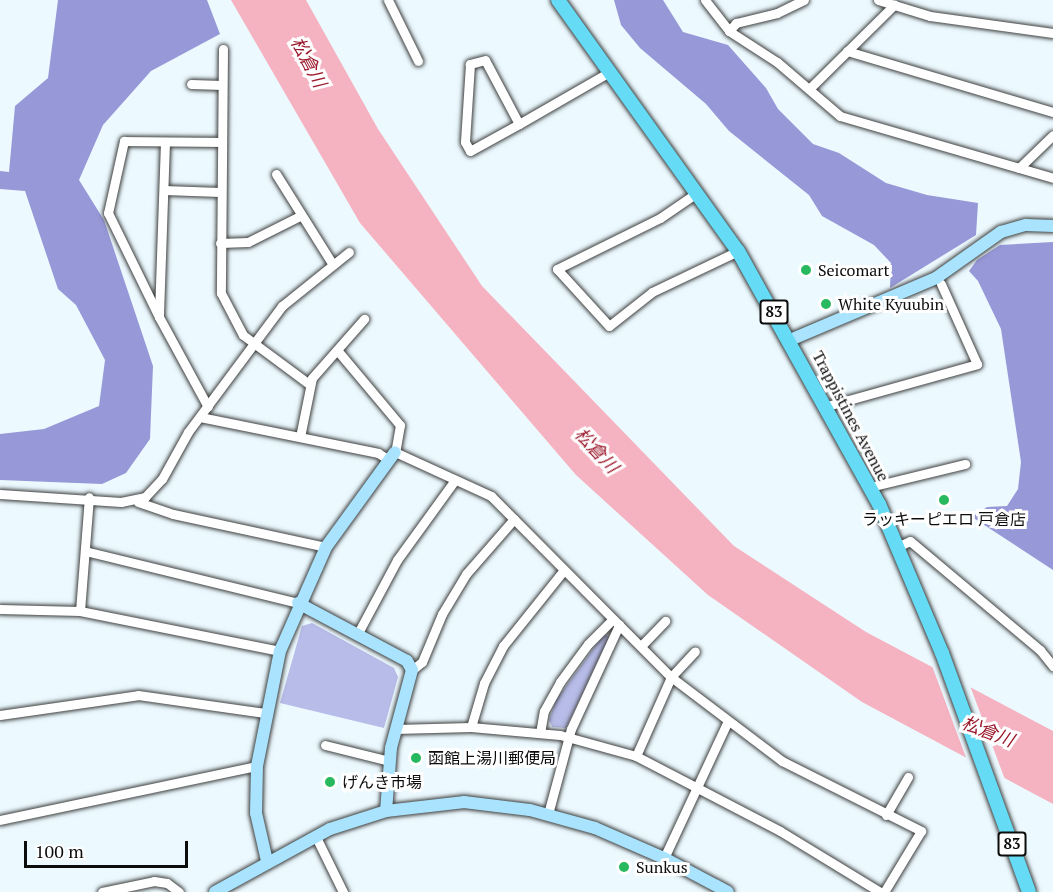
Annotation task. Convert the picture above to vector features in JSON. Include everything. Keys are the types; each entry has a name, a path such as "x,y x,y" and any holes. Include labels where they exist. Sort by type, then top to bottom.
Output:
{"main road":[{"name":"Trappistines Avenue","path":"558,0 698,192 738,251 827,406 870,487 942,653 1029,892"}],"street":[{"path":"388,0 418,62"},
{"path":"705,0 729,32 777,62 840,116 1053,178"},
{"path":"729,32 736,23 804,0"},
{"path":"878,0 930,16 1053,33"},
{"path":"809,89 894,5"},
{"path":"223,49 220,192 221,293 250,340 309,384"},
{"path":"847,51 1053,112"},
{"path":"519,123 485,60 470,64 465,142 470,151 519,123 610,71"},
{"path":"191,84 222,85"},
{"path":"1019,168 1053,135"},
{"path":"205,401 159,317 108,213 124,141 221,142"},
{"path":"159,317 165,142"},
{"path":"276,174 300,216 333,265"},
{"path":"164,190 220,192"},
{"path":"698,192 660,218 557,269 609,326 652,292 738,251"},
{"path":"220,243 248,242 300,216"},
{"path":"790,340 936,278 1000,232 1026,225 1053,226"},
{"path":"138,502 162,480 200,417 205,401 250,340 282,306 349,252"},
{"path":"827,406 977,364 941,284"},
{"path":"300,437 309,384 364,319"},
{"path":"267,861 257,822 257,766 265,713 280,651 298,603 326,547 392,456 400,425 337,350"},
{"path":"200,417 392,456 491,496 563,571 672,677 728,721 782,761 921,831 882,892 697,786 636,756 569,737 540,733 471,727 395,729"},
{"path":"870,487 965,464"},
{"path":"358,633 397,561 455,480"},
{"path":"0,494 89,497 138,502 172,514 326,547"},
{"path":"80,611 89,497"},
{"path":"386,811 389,761 395,729 412,669 422,662 442,614 466,574 514,519"},
{"path":"897,547 910,541 1040,650 1053,666"},
{"path":"85,551 298,603 407,661 412,669"},
{"path":"471,727 484,683 503,646 563,571"},
{"path":"0,609 80,611 280,651"},
{"path":"641,646 665,621"},
{"path":"540,733 544,711 566,673 616,622"},
{"path":"548,814 569,737 616,622"},
{"path":"636,756 672,677 695,651"},
{"path":"0,714 138,695 265,713"},
{"path":"664,858 728,721"},
{"path":"325,745 389,761"},
{"path":"0,820 257,766"},
{"path":"886,815 908,777"},
{"path":"215,892 315,835 386,811 464,802 548,814 612,835 664,858 728,892"},
{"path":"315,835 343,892"},
{"path":"102,892 154,881 167,883 179,892"}],"shaded area":[{"path":"58,0 207,0 220,34 151,71 103,125 79,180 104,220 153,366 150,439 126,473 102,484 0,480 0,434 44,429 99,406 105,360 76,305 58,289 25,191 0,189 0,171 9,172 15,106 48,78"},
{"path":"614,0 663,0 683,32 728,45 766,88 778,109 813,144 839,153 886,183 927,195 978,203 976,235 890,288 891,263 874,245 822,216 809,195 729,131 706,104 640,48 621,25"},
{"path":"1053,242 1053,570 972,517 987,507 1007,506 1018,489 1021,462 1001,329 978,281 969,271 977,260 1000,245"},
{"path":"312,623 394,668 398,677 384,728 280,703 302,626"},
{"path":"604,634 609,637 566,728 552,727 549,720 556,700"}],"water":[{"name":"松倉川","path":"231,0 306,0 378,129 482,286 734,546 866,632 1053,731 1053,804 862,702 708,595 576,475 360,223"}],"pier":[{"path":"931,663 969,683 1007,785 968,763"}],"place":[{"name":"Seicomart","path":"806,270"},
{"name":"White Kyuubin","path":"826,304"},
{"name":"ラッキーピエロ 戸倉店","path":"944,500"},
{"name":"函館上湯川郵便局","path":"416,758"},
{"name":"げんき市場","path":"330,782"},
{"name":"Sunkus","path":"624,867"}]}
